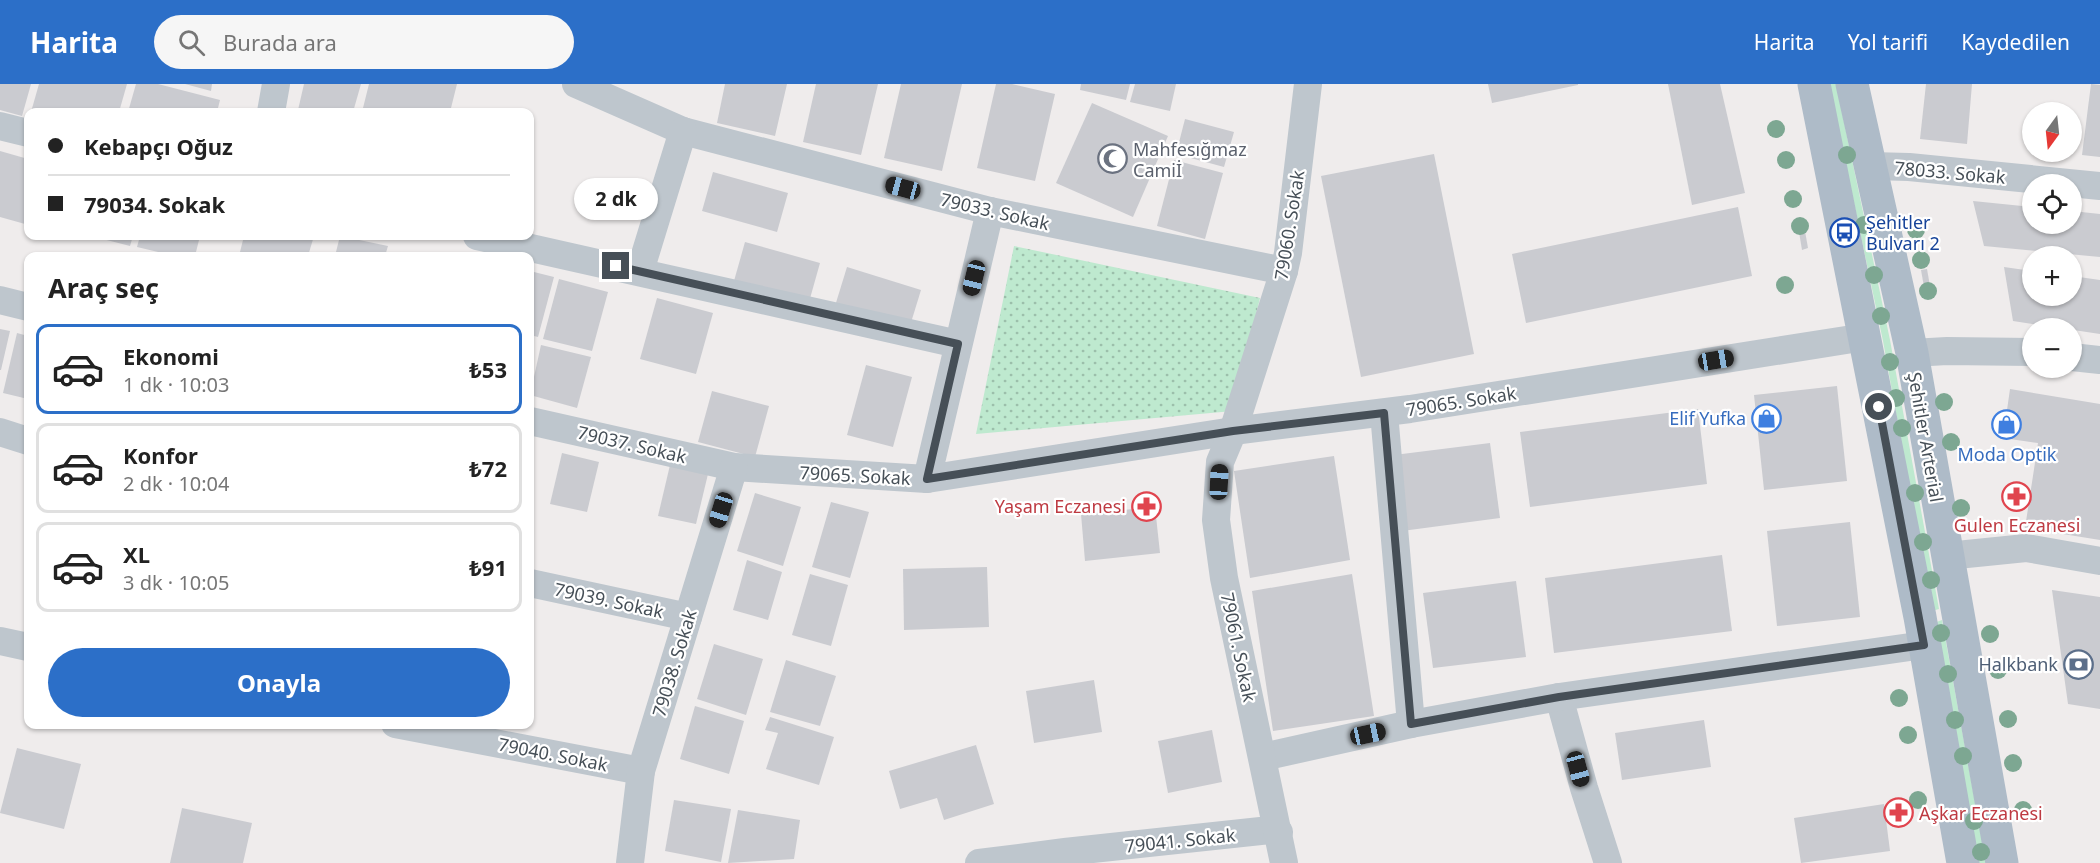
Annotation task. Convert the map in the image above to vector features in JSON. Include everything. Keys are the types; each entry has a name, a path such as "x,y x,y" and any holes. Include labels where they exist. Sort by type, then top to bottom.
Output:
{"main road":[{"path":"1814,84 1865,337 1964,863"},
{"name":"Şehitler Arterial","path":"1852,84 1912,353 2002,863"}],"street":[{"path":"272,108 276,84"},
{"name":"79033. Sokak","path":"576,84 683,131 990,211 1284,271"},
{"name":"79060. Sokak","path":"1233,431 1288,253 1308,84"},
{"path":"0,126 24,132"},
{"path":"640,271 683,131"},
{"name":"78033. Sokak","path":"1871,166 1909,167 2100,186"},
{"path":"927,479 990,211"},
{"path":"496,240 958,344"},
{"path":"0,300 24,305"},
{"name":"79065. Sokak","path":"734,467 927,479 1233,431 1384,413 1865,337"},
{"path":"1912,353 2022,352"},
{"path":"2082,358 2100,360"},
{"path":"1384,413 1411,724"},
{"name":"79037. Sokak","path":"534,422 734,467"},
{"name":"79061. Sokak","path":"1233,431 1220,462 1216,520 1224,578 1284,863"},
{"path":"0,432 24,440"},
{"name":"79038. Sokak","path":"630,863 641,771 734,467"},
{"path":"1947,556 2026,548 2100,561"},
{"name":"79039. Sokak","path":"534,584 688,617"},
{"path":"0,641 24,646"},
{"path":"1263,757 1411,724 1559,697 1924,645"},
{"path":"1559,697 1608,863"},
{"name":"79040. Sokak","path":"421,729 641,771"},
{"name":"79041. Sokak","path":"979,863 1045,859 1270,830 1279,832"}],"green space":[{"path":"1829,84 1836,84 1890,340 1939,609 1932,611 1883,341"},
{"path":"1014,246 1260,298 1233,411 976,434"},
{"path":"1942,620 1986,863 1978,863 1934,623"}],"building":[{"path":"0,84 31,84 22,116 0,110"},
{"path":"39,84 127,84 120,108 32,108"},
{"path":"136,84 158,84 220,100 218,108 129,108"},
{"path":"185,84 212,84 211,91"},
{"path":"304,84 361,84 354,108 298,108"},
{"path":"369,84 457,84 451,108 363,108"},
{"path":"725,84 787,84 775,136 717,123"},
{"path":"816,84 878,84 861,155 803,142"},
{"path":"901,84 962,84 942,171 884,158"},
{"path":"996,84 1012,84 1055,94 1035,181 977,168"},
{"path":"1081,84 1130,84 1126,100 1080,90"},
{"path":"1135,84 1176,84 1170,111 1130,102"},
{"path":"1488,84 1578,84 1578,85 1492,103"},
{"path":"1668,84 1720,84 1745,193 1692,205"},
{"path":"1926,84 1972,84 1967,144 1920,139"},
{"path":"2091,84 2100,85 2100,157 2082,155"},
{"name":"Mahfesığmaz Camiİ","path":"1092,103 1168,136 1133,217 1056,183"},
{"path":"1185,119 1234,132 1224,167 1176,154"},
{"path":"0,151 24,158 24,224 0,217"},
{"path":"1434,154 1474,354 1361,377 1321,176"},
{"path":"1174,160 1223,173 1205,239 1157,226"},
{"path":"713,172 788,193 777,232 702,211"},
{"path":"1973,201 2022,206 2022,234 2082,234 2082,212 2100,214 2100,257 2082,255 2082,246 2022,246 2022,250 1984,246"},
{"path":"1738,207 1752,276 1526,323 1512,254"},
{"path":"1805,231 1808,248 1802,250 1799,232"},
{"path":"107,240 132,240 130,246"},
{"path":"139,240 199,240 196,252 158,252 137,247"},
{"path":"243,240 313,240 309,252 240,252"},
{"path":"339,240 359,240 388,246 386,252 336,252"},
{"path":"745,242 820,263 809,302 734,281"},
{"path":"847,267 921,290 909,329 835,306"},
{"path":"2004,267 2022,270 2022,306 2082,306 2082,277 2100,280 2100,334 2082,331 2082,318 2022,318 2022,322 2013,321"},
{"path":"1927,269 1930,286 1924,287 1921,270"},
{"path":"534,272 554,277 538,337 534,336"},
{"path":"559,279 608,292 592,351 543,339"},
{"path":"657,298 713,313 696,374 640,359"},
{"path":"0,329 10,331 1,370 0,370"},
{"path":"17,333 24,335 24,398 3,393"},
{"path":"541,345 591,357 577,408 534,396 534,377"},
{"path":"866,365 912,377 893,447 847,435"},
{"path":"1837,386 1847,481 1764,490 1754,395"},
{"path":"2010,389 2100,404 2100,540 2025,528 2038,443 2003,438"},
{"path":"712,391 769,406 755,457 698,442"},
{"path":"1698,409 1707,484 1530,507 1520,432"},
{"path":"1490,443 1500,518 1387,533 1378,457"},
{"path":"562,453 599,462 587,512 550,504"},
{"path":"1334,456 1350,560 1250,578 1234,471"},
{"path":"670,465 708,474 696,524 658,516"},
{"path":"755,493 801,507 783,566 737,551"},
{"path":"831,502 869,512 850,578 812,567"},
{"path":"1155,507 1160,553 1085,561 1081,514"},
{"path":"1850,522 1860,617 1777,626 1767,531"},
{"path":"1722,555 1732,631 1554,653 1545,578"},
{"path":"747,560 782,572 768,620 733,610"},
{"path":"987,567 989,627 904,630 903,569"},
{"path":"810,574 848,585 831,646 792,635"},
{"path":"1352,574 1374,716 1273,731 1252,591"},
{"path":"1516,581 1526,657 1433,668 1423,593"},
{"path":"2052,590 2100,597 2100,709 2068,704"},
{"path":"714,644 763,659 746,715 697,699"},
{"path":"786,660 836,676 820,726 770,712"},
{"path":"1094,680 1102,732 1034,743 1026,691"},
{"path":"695,706 744,721 729,774 680,759"},
{"path":"770,717 834,737 819,785 766,769 778,733 765,730"},
{"path":"1704,720 1711,767 1622,780 1615,733"},
{"path":"1212,730 1222,782 1168,793 1158,741"},
{"path":"976,745 994,804 944,820 937,798 900,809 889,771"},
{"path":"17,748 81,764 64,829 0,813"},
{"path":"674,800 731,809 721,862 665,851"},
{"path":"1884,804 1890,851 1801,863 1794,818"},
{"path":"182,808 252,823 243,863 170,863"},
{"path":"738,810 800,820 794,859 728,863"}],"place":[{"name":"Mahfesığmaz Camiİ","path":"1112,159"},
{"name":"Şehitler Bulvarı 2","path":"1845,232"},
{"name":"Elif Yufka","path":"1767,418"},
{"name":"Moda Optik","path":"2007,425"},
{"name":"Gulen Eczanesi","path":"2017,496"},
{"name":"Yaşam Eczanesi","path":"1147,506"},
{"name":"Halkbank","path":"2079,664"},
{"name":"Aşkar Eczanesi","path":"1898,813"}],"route":[{"path":"616,266 958,344 927,479 1233,431 1384,413 1411,724 1559,697 1924,645 1879,407"}]}
